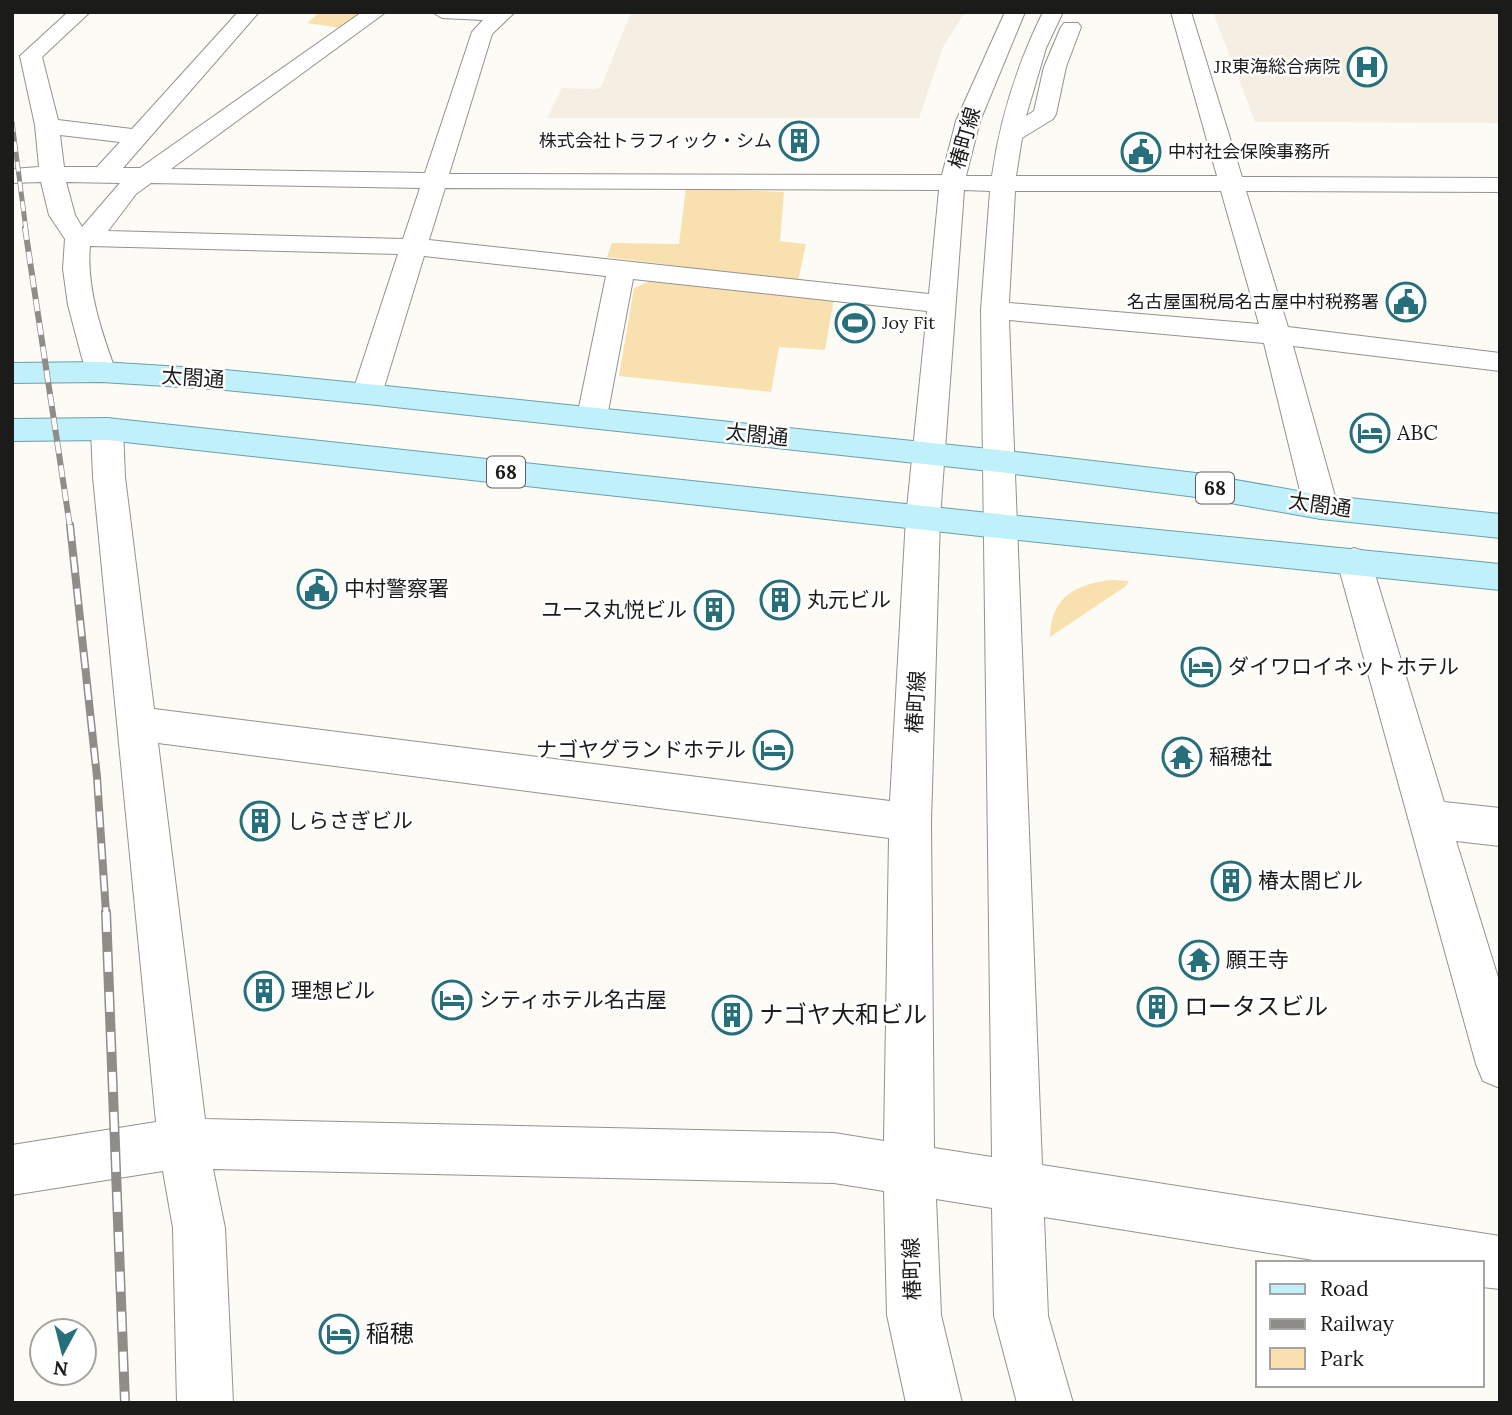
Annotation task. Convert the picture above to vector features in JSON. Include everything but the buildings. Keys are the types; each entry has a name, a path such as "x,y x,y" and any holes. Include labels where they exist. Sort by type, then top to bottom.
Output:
{"main road":[{"name":"太閤通","path":"12,373 101,372 215,379 367,394 999,461 1196,485 1321,507 1500,526"},
{"name":"68","path":"12,430 107,429 998,526 1500,577"}],"street":[{"path":"80,12 31,56 47,126 51,174 68,230 78,238 416,247 941,304"},
{"path":"103,176 249,12"},
{"path":"78,238 94,231 127,190 376,12"},
{"path":"442,12 503,14"},
{"name":"椿町線","path":"934,1403 914,1315 909,1169 910,822 923,518 952,184 968,121 1015,12"},
{"name":"椿町線","path":"1045,1403 1021,1316 998,526 995,310 1001,184 1020,83 1053,12"},
{"path":"1010,135 1045,114 1055,67 1077,12"},
{"path":"1181,12 1276,335 1321,507"},
{"path":"367,394 437,181 482,32 503,14"},
{"path":"949,100 968,121"},
{"path":"47,126 138,137"},
{"path":"12,176 51,174 437,181 1500,185"},
{"path":"78,238 75,252 87,331 101,372"},
{"path":"592,418 621,268"},
{"path":"995,310 1276,335 1500,362"},
{"path":"107,429 109,477 183,1143 199,1227 205,1403"},
{"path":"1353,561 1500,1064"},
{"path":"138,724 910,822"},
{"path":"1430,818 1500,827"},
{"path":"12,1170 183,1143 834,1158 1500,1263"}],"shaded area":[{"path":"631,12 965,12 943,47 919,118 547,118 562,88 601,87"},
{"name":"JR東海総合病院","path":"1213,12 1500,12 1500,123 1255,122"}],"green space":[{"path":"320,12 360,14 341,28 307,23"},
{"path":"686,188 784,192 780,241 806,244 798,281 607,257 612,243 679,244"},
{"path":"652,280 834,298 825,350 779,347 771,392 619,376 634,288"},
{"path":"1112,580 1129,581 1126,586 1050,637 1051,623 1060,602 1076,589"}],"railway":[{"path":"12,122 26,230"},
{"path":"25,228 70,527"},
{"path":"70,525 97,777 106,913"},
{"path":"106,912 125,1403"}],"place":[{"name":"JR東海総合病院","path":"1367,67"},
{"name":"株式会社トラフィック・シム","path":"799,141"},
{"name":"中村社会保険事務所","path":"1141,152"},
{"name":"名古屋国税局名古屋中村税務署","path":"1406,302"},
{"name":"Joy Fit","path":"855,323"},
{"name":"ABC","path":"1370,433"},
{"name":"中村警察署","path":"317,589"},
{"name":"丸元ビル","path":"780,600"},
{"name":"ユース丸悦ビル","path":"714,610"},
{"name":"ダイワロイネットホテル","path":"1201,667"},
{"name":"ナゴヤグランドホテル","path":"773,750"},
{"name":"稲穂社","path":"1182,757"},
{"name":"しらさぎビル","path":"260,821"},
{"name":"椿太閤ビル","path":"1231,881"},
{"name":"願王寺","path":"1199,960"},
{"name":"理想ビル","path":"264,991"},
{"name":"シティホテル名古屋","path":"452,1000"},
{"name":"ロータスビル","path":"1157,1007"},
{"name":"ナゴヤ大和ビル","path":"732,1015"},
{"name":"稲穂","path":"339,1334"}]}
